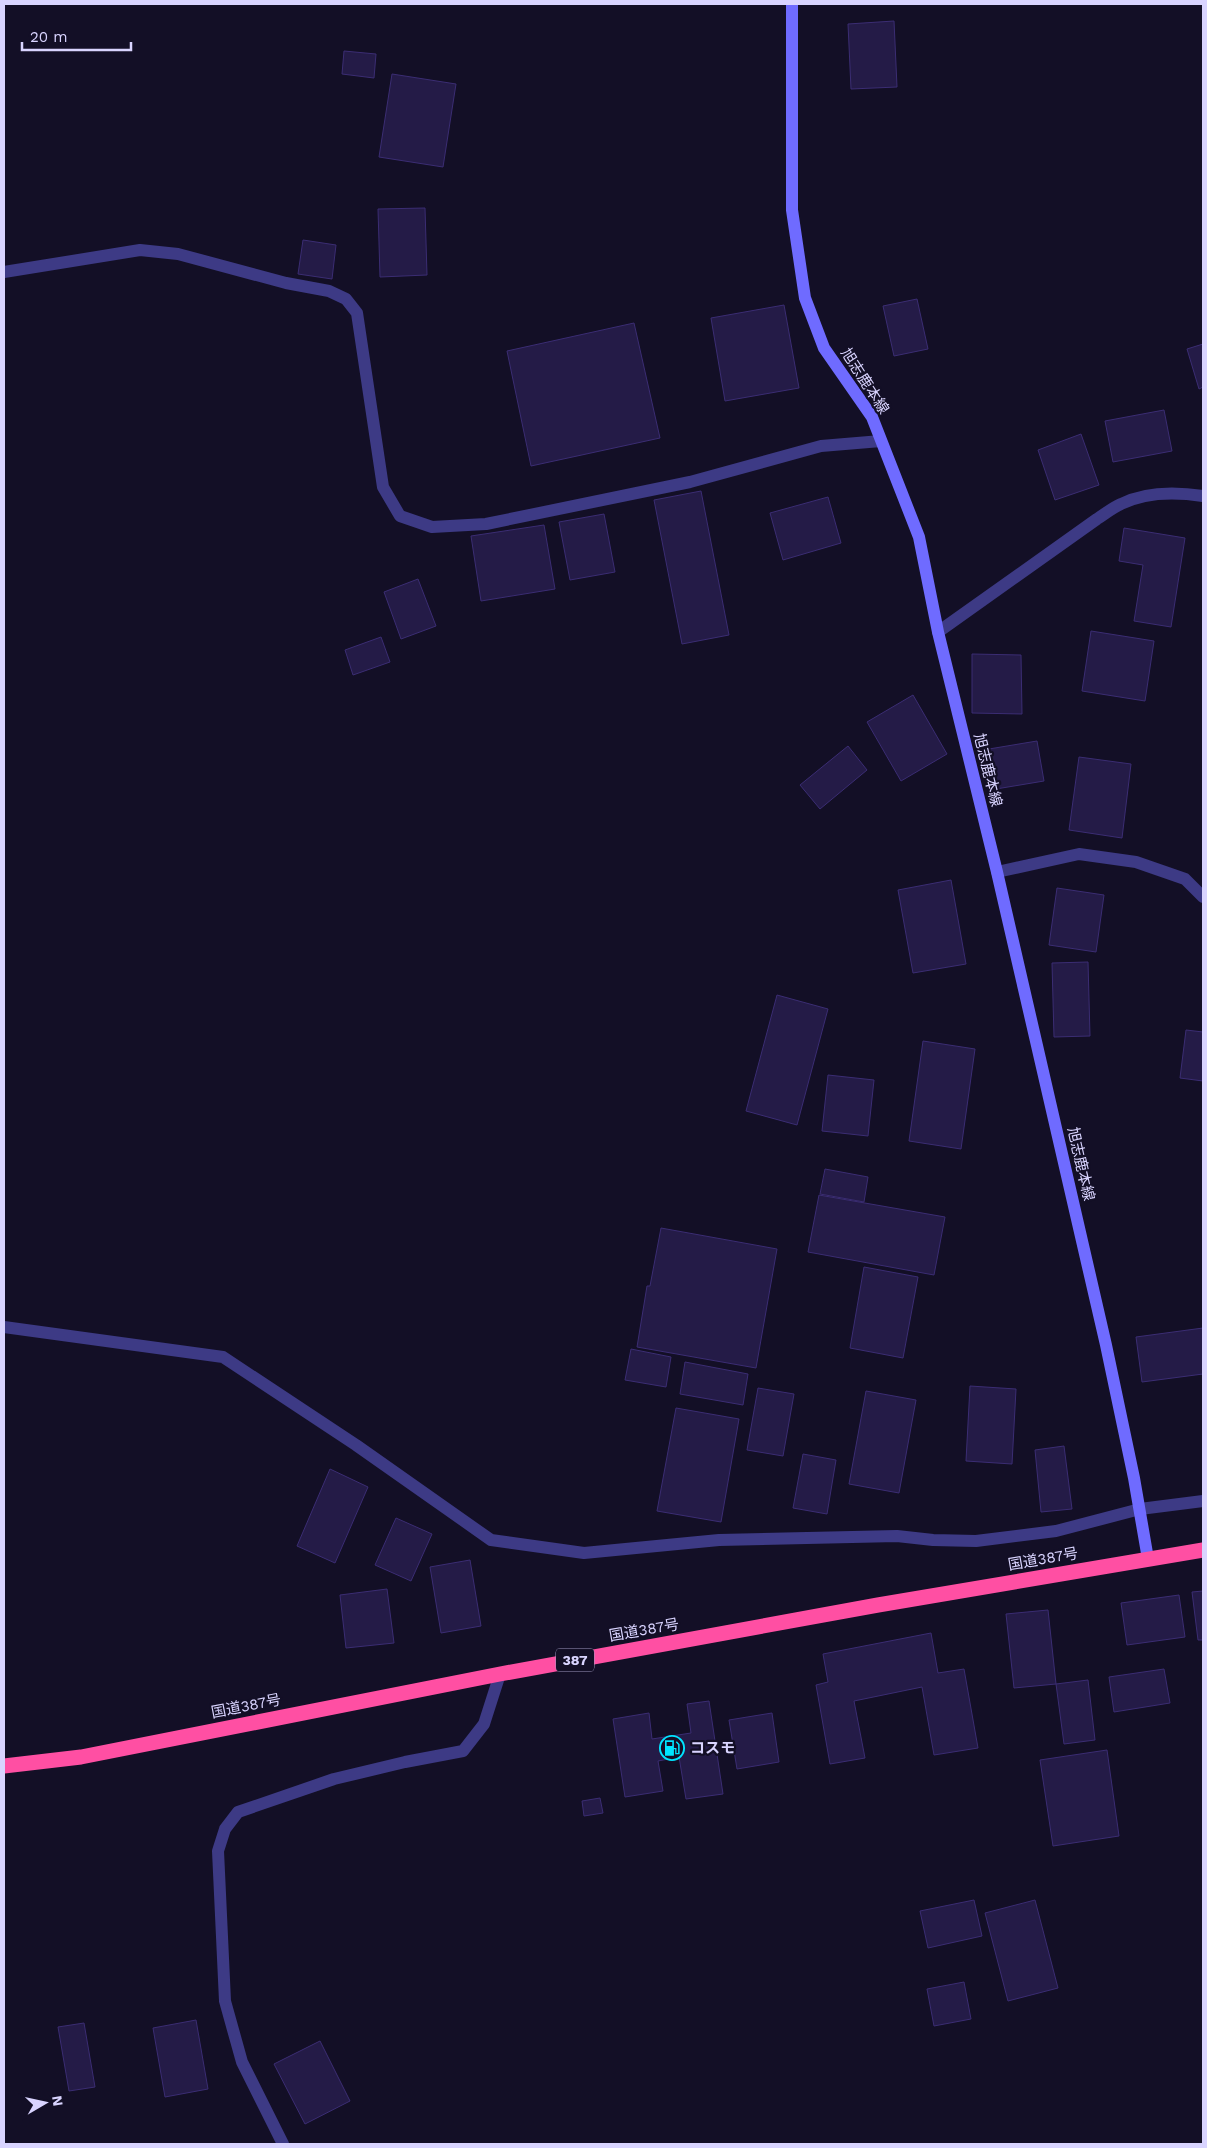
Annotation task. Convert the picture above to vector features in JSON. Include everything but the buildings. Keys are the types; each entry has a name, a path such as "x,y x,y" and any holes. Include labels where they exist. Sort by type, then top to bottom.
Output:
{"highway":[{"name":"国道387号","path":"4,1766 81,1757 500,1674 1203,1550"}],"main road":[{"name":"旭志鹿本線","path":"792,4 792,210 804,298 824,348 872,417 919,537 938,632 997,872 1106,1344 1140,1509 1148,1559"}],"street":[{"path":"4,272 140,250 178,254 286,283 329,291 346,299 357,314 383,486 400,516 432,526 486,524 690,482 821,446 881,441"},
{"path":"938,632 1122,503 1150,496 1182,492 1203,496"},
{"path":"997,872 1079,854 1136,862 1177,876 1185,879 1203,897"},
{"path":"4,1327 223,1357 356,1445 491,1540 584,1553 719,1540 897,1536 933,1540 976,1541 1056,1531 1087,1521 1140,1509 1203,1501"},
{"path":"283,2144 242,2062 226,2001 218,1851 224,1829 238,1812 326,1781 405,1762 463,1751 484,1724 500,1674"}],"place":[{"name":"コスモ","path":"672,1748"}]}
